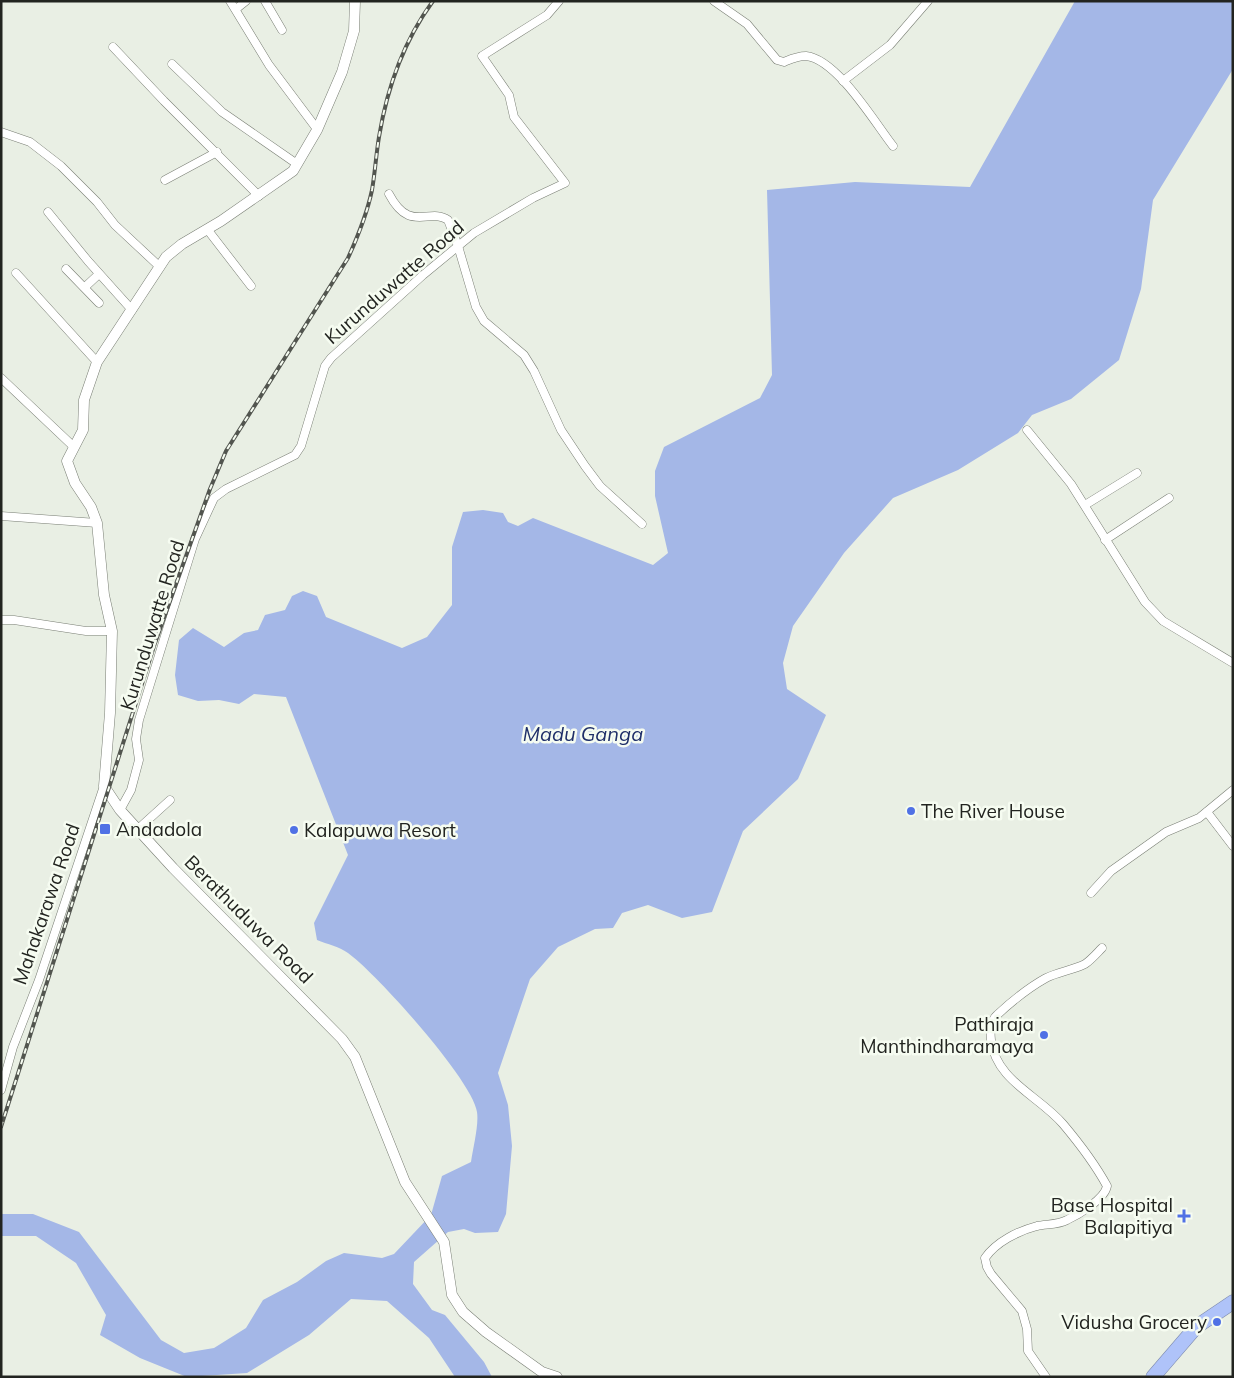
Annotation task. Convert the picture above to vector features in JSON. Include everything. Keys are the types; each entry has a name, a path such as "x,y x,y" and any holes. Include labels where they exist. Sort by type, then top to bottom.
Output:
{"highway":[{"path":"1153,1377 1196,1326 1233,1302"}],"street":[{"path":"230,1 269,64 317,129"},
{"path":"236,9 246,1"},
{"path":"265,1 282,30"},
{"path":"104,786 105,751 110,713 112,631 104,595 97,523 91,506 75,483 67,461 83,430 84,400 97,362 160,266 172,251 259,196 293,172 317,129 342,72 354,32 355,1"},
{"name":"Kurunduwatte Road","path":"120,810 131,790 139,760 136,739 138,720 195,539 214,498 226,488 295,455 301,446 330,358 474,233 565,182 514,117 509,95 482,56 547,15 559,1"},
{"path":"714,1 747,24 777,60 784,62 797,57 808,56 820,62 843,81 893,146"},
{"path":"843,81 890,45 928,1"},
{"path":"113,47 170,108 217,152 259,196"},
{"path":"172,64 222,112 297,164"},
{"path":"1,132 30,142 61,166 98,202 114,225 160,266"},
{"path":"165,180 217,152"},
{"path":"389,194 398,209 410,216 445,218 451,227 458,246 476,307 484,321 524,355 562,430 590,472 600,486 642,524"},
{"path":"48,212 99,274 132,310"},
{"path":"207,229 251,286"},
{"path":"66,268 99,303"},
{"path":"16,273 97,362"},
{"path":"85,287 99,274"},
{"path":"1,378 74,447"},
{"path":"1027,430 1072,484 1145,602 1163,620 1233,663"},
{"path":"1085,505 1137,473"},
{"path":"1105,540 1169,498"},
{"path":"1,516 66,523 97,523"},
{"path":"1,620 14,620 86,631 112,631"},
{"name":"Berathuduwa Road","path":"104,786 120,810 215,912 317,1011 355,1057 405,1182 444,1242 452,1295 463,1312 486,1332 542,1372 557,1377"},
{"name":"Mahakarawa Road","path":"1,1090 13,1047 39,980 104,786"},
{"path":"1091,893 1111,871 1166,832 1187,824 1207,812 1233,790"},
{"path":"138,828 170,800"},
{"path":"1207,812 1233,846"},
{"path":"1046,1377 1028,1351 1022,1311 991,1274 987,1268 985,1258 990,1250 1013,1235 1037,1226 1066,1221 1102,1195 1107,1186 1087,1155 1062,1123 1045,1106 1009,1079 1002,1069 991,1044 990,1031 994,1017 1011,1002 1046,978 1086,963 1102,948"}],"water":[{"name":"Madu Ganga","path":"1075,1 1233,1 1233,69 1153,200 1141,289 1119,360 1071,399 1032,415 1018,433 958,470 893,498 844,553 793,626 783,663 787,689 826,715 798,779 743,831 712,912 682,918 648,905 622,913 613,928 595,929 558,947 530,979 498,1073 508,1105 512,1146 506,1214 498,1232 475,1233 464,1229 448,1232 414,1262 413,1284 432,1310 445,1315 484,1362 492,1377 455,1377 429,1338 387,1301 351,1299 309,1335 247,1373 187,1377 140,1358 100,1335 106,1315 76,1263 36,1236 1,1236 1,1214 33,1214 79,1232 161,1340 184,1353 214,1348 246,1328 263,1300 297,1282 326,1261 344,1253 382,1258 394,1254 431,1215 442,1176 471,1162 477,1130 477,1112 471,1097 442,1053 422,1028 361,964 345,951 317,940 314,923 348,855 286,697 254,694 239,704 219,700 198,701 178,695 175,675 179,640 193,628 224,647 244,633 258,630 265,615 285,610 292,596 303,591 317,596 326,617 402,648 427,637 452,605 452,547 463,512 483,510 503,513 508,522 518,526 533,518 653,565 668,553 655,496 655,471 664,447 760,398 772,375 767,190 855,182 970,187"}],"railway":[{"path":"1,1127 155,643 210,489 226,451 348,258 362,225 370,199 382,119 392,83 405,49 433,1"}],"place":[{"name":"The River House","path":"911,811"},
{"name":"Andadola","path":"105,829"},
{"name":"Kalapuwa Resort","path":"294,830"},
{"name":"Pathiraja Manthindharamaya","path":"1044,1035"},
{"name":"Base Hospital Balapitiya","path":"1184,1216"},
{"name":"Vidusha Grocery","path":"1217,1322"}]}
